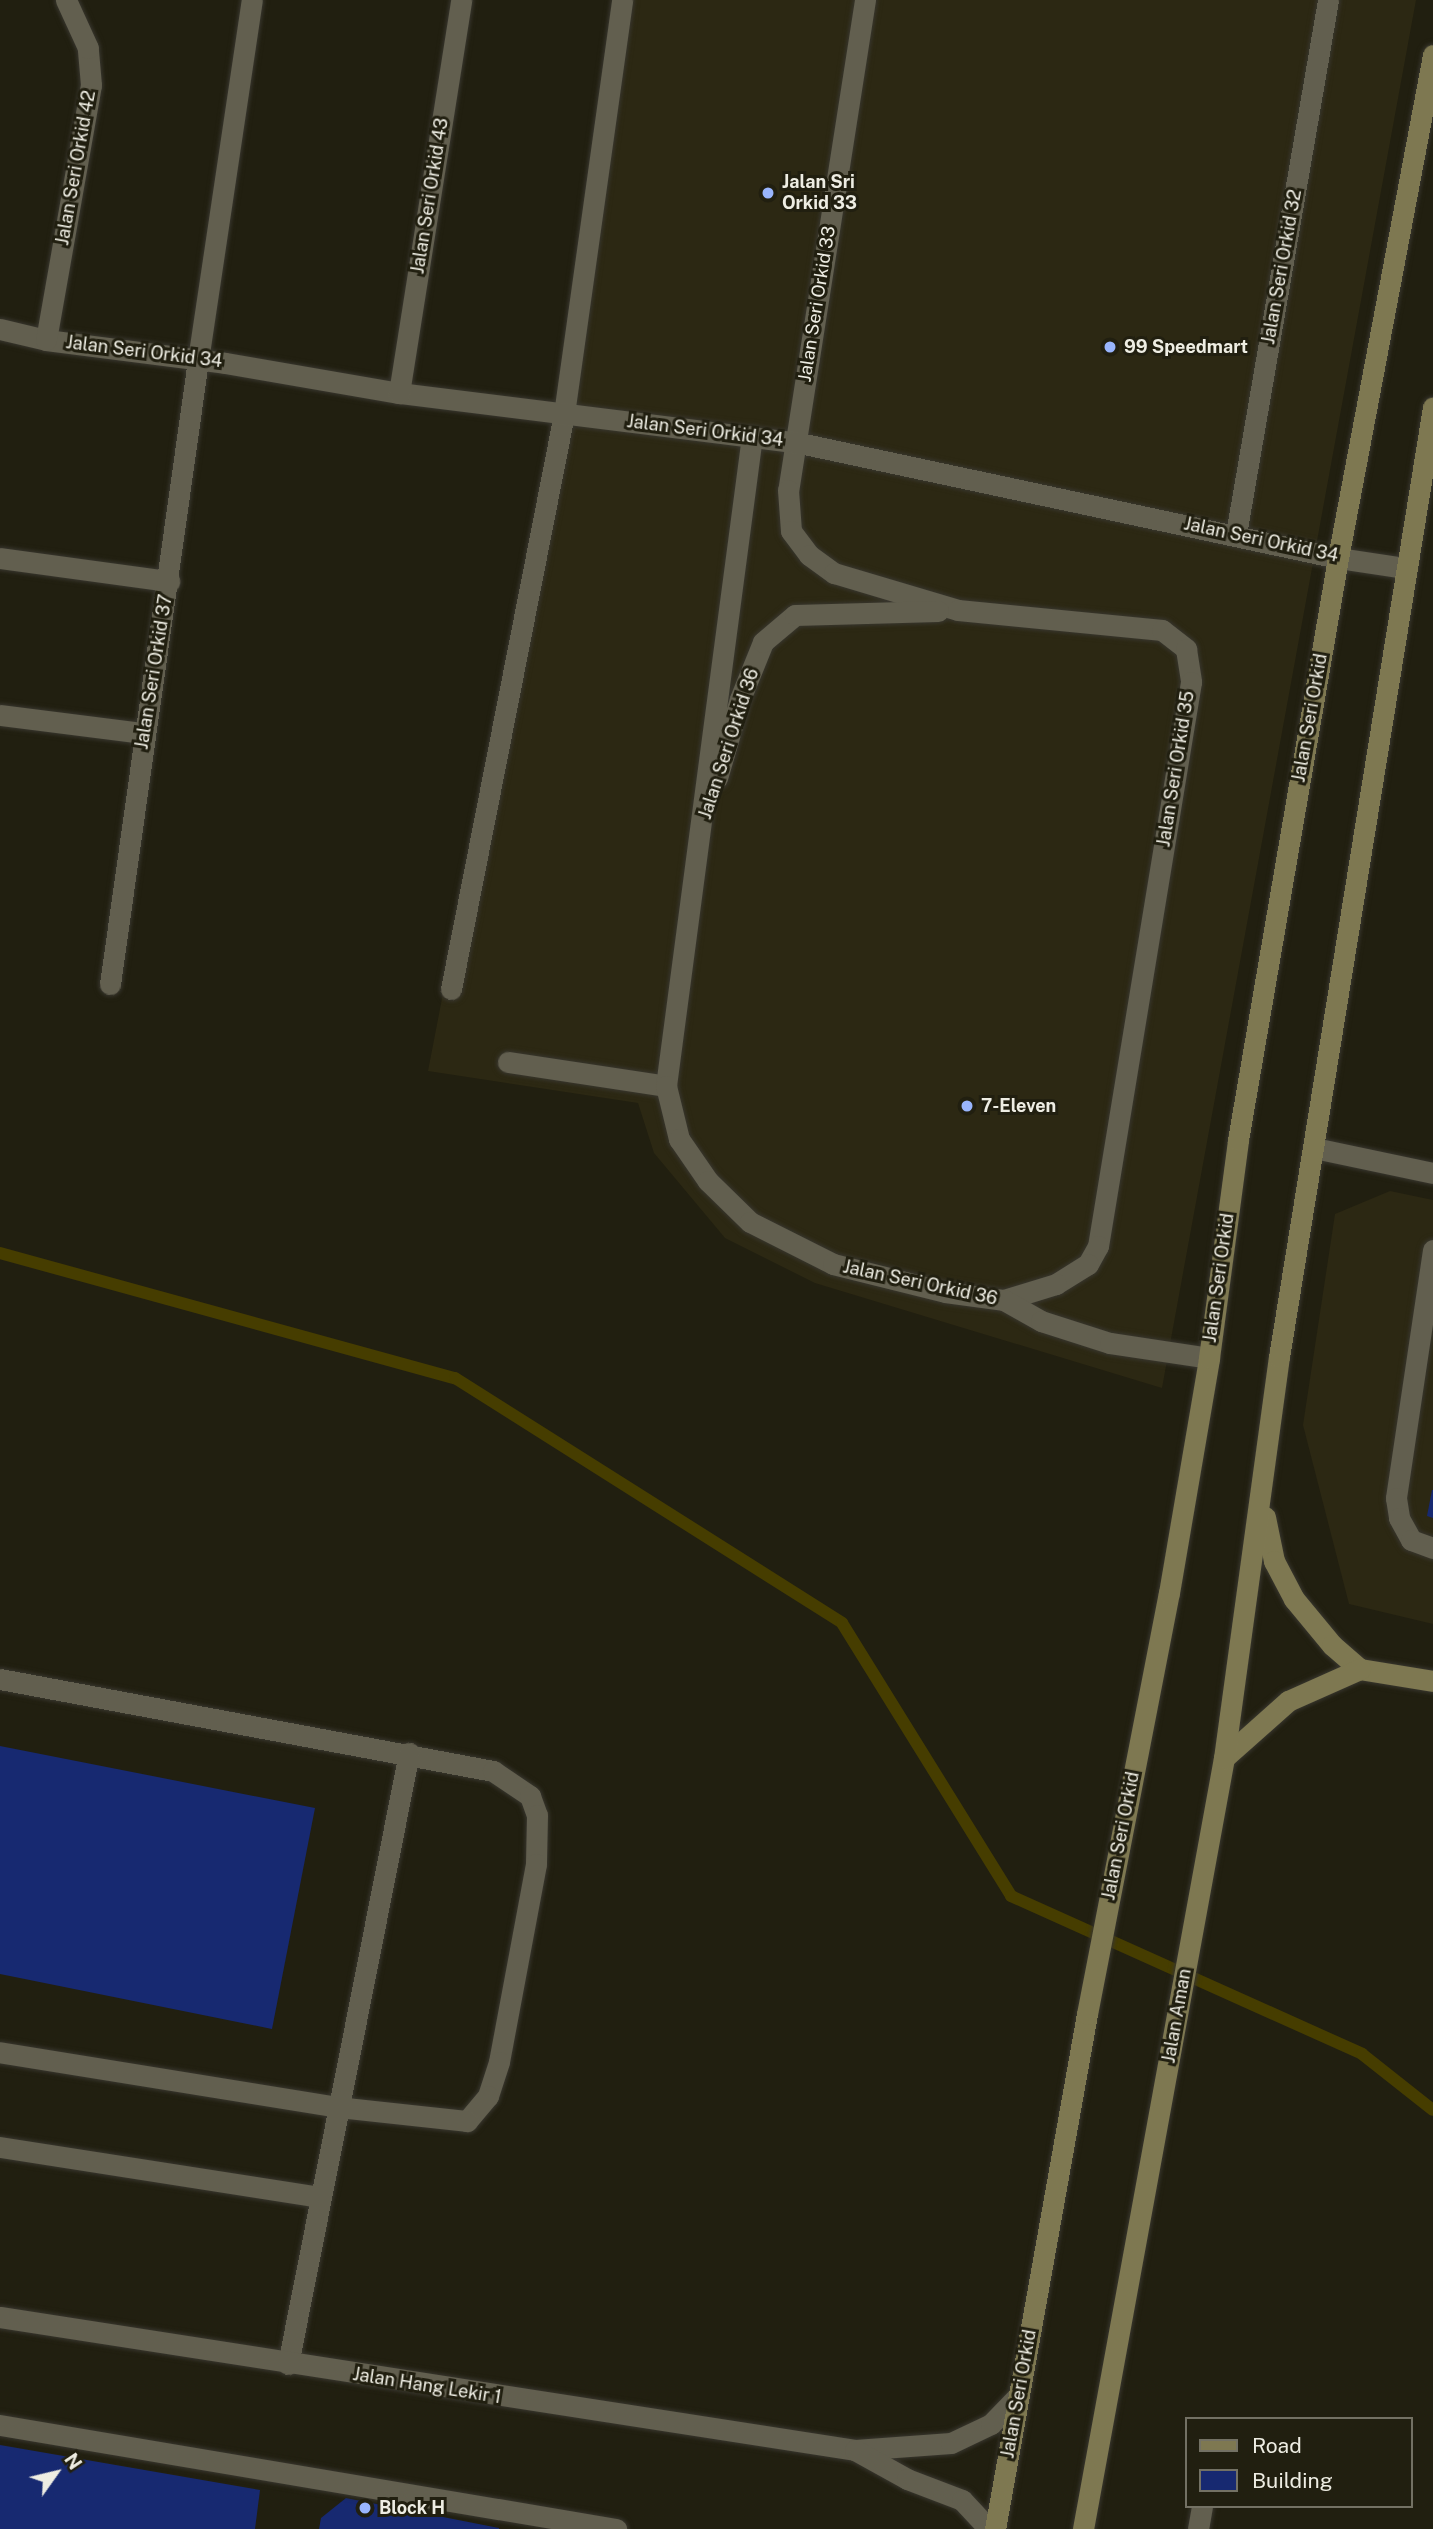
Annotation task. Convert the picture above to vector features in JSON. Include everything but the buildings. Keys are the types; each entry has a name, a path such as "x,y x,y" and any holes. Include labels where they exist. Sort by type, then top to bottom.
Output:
{"main road":[{"name":"Jalan Seri Orkid","path":"995,2529 1209,1358 1238,1140 1338,558 1433,55"},
{"path":"1433,407 1279,1357 1262,1501 1273,1561 1294,1599 1332,1645 1360,1669 1433,1681"},
{"name":"Jalan Aman","path":"1083,2529 1224,1758 1262,1501"},
{"path":"1224,1758 1288,1701 1360,1669"}],"street":[{"name":"Jalan Seri Orkid 42","path":"46,340 91,85 88,48 66,0"},
{"name":"Jalan Seri Orkid 37","path":"110,984 143,733 169,581 198,360 252,0"},
{"name":"Jalan Seri Orkid 43","path":"399,393 461,0"},
{"path":"452,989 564,414 622,0"},
{"name":"Jalan Seri Orkid 33","path":"795,442 865,0"},
{"name":"Jalan Seri Orkid 32","path":"1236,534 1328,0"},
{"name":"Jalan Seri Orkid 34","path":"0,329 46,340 198,360 399,393 795,442 1236,534 1338,558 1405,568"},
{"name":"Jalan Seri Orkid 36","path":"752,436 666,1086 679,1139 708,1181 750,1222 832,1264 945,1292 1004,1300 1041,1321 1110,1343 1209,1358"},
{"name":"Jalan Seri Orkid 35","path":"795,442 788,490 791,531 809,555 834,573 958,610 1163,629 1186,649 1191,681 1098,1246 1088,1264 1056,1284 1004,1300"},
{"path":"0,558 169,581"},
{"name":"Jalan Seri Orkid 36","path":"698,841 740,699 763,642 795,615 958,610"},
{"path":"0,715 143,733"},
{"path":"508,1062 666,1086"},
{"path":"1314,1148 1433,1173"},
{"path":"1433,1250 1396,1498 1399,1518 1411,1540 1433,1548"},
{"path":"0,1679 409,1753 493,1771 530,1796 537,1815 536,1864 499,2062 488,2096 467,2122 338,2107 0,2052"},
{"path":"288,2364 409,1753"},
{"path":"0,2147 319,2197"},
{"name":"Jalan Hang Lekir 1","path":"0,2317 288,2364 855,2450 951,2443 991,2424 1019,2395"},
{"path":"0,2425 616,2529"},
{"name":"Jalan Hang Lekir 1","path":"855,2450 907,2479 962,2500 989,2529"},
{"path":"1198,2529 1202,2508"}],"shaded area":[{"path":"612,0 1416,0 1162,1388 815,1283 725,1238 654,1153 638,1103 428,1071 560,388"},
{"path":"1390,1191 1433,1200 1433,1624 1349,1604 1303,1425 1335,1214"}],"waterway":[{"path":"0,1253 455,1378 842,1623 1011,1896 1362,2054 1433,2110"}],"place":[{"name":"Jalan Sri Orkid 33","path":"768,193"},
{"name":"99 Speedmart","path":"1110,347"},
{"name":"7-Eleven","path":"967,1106"},
{"name":"Block H","path":"365,2508"}]}
